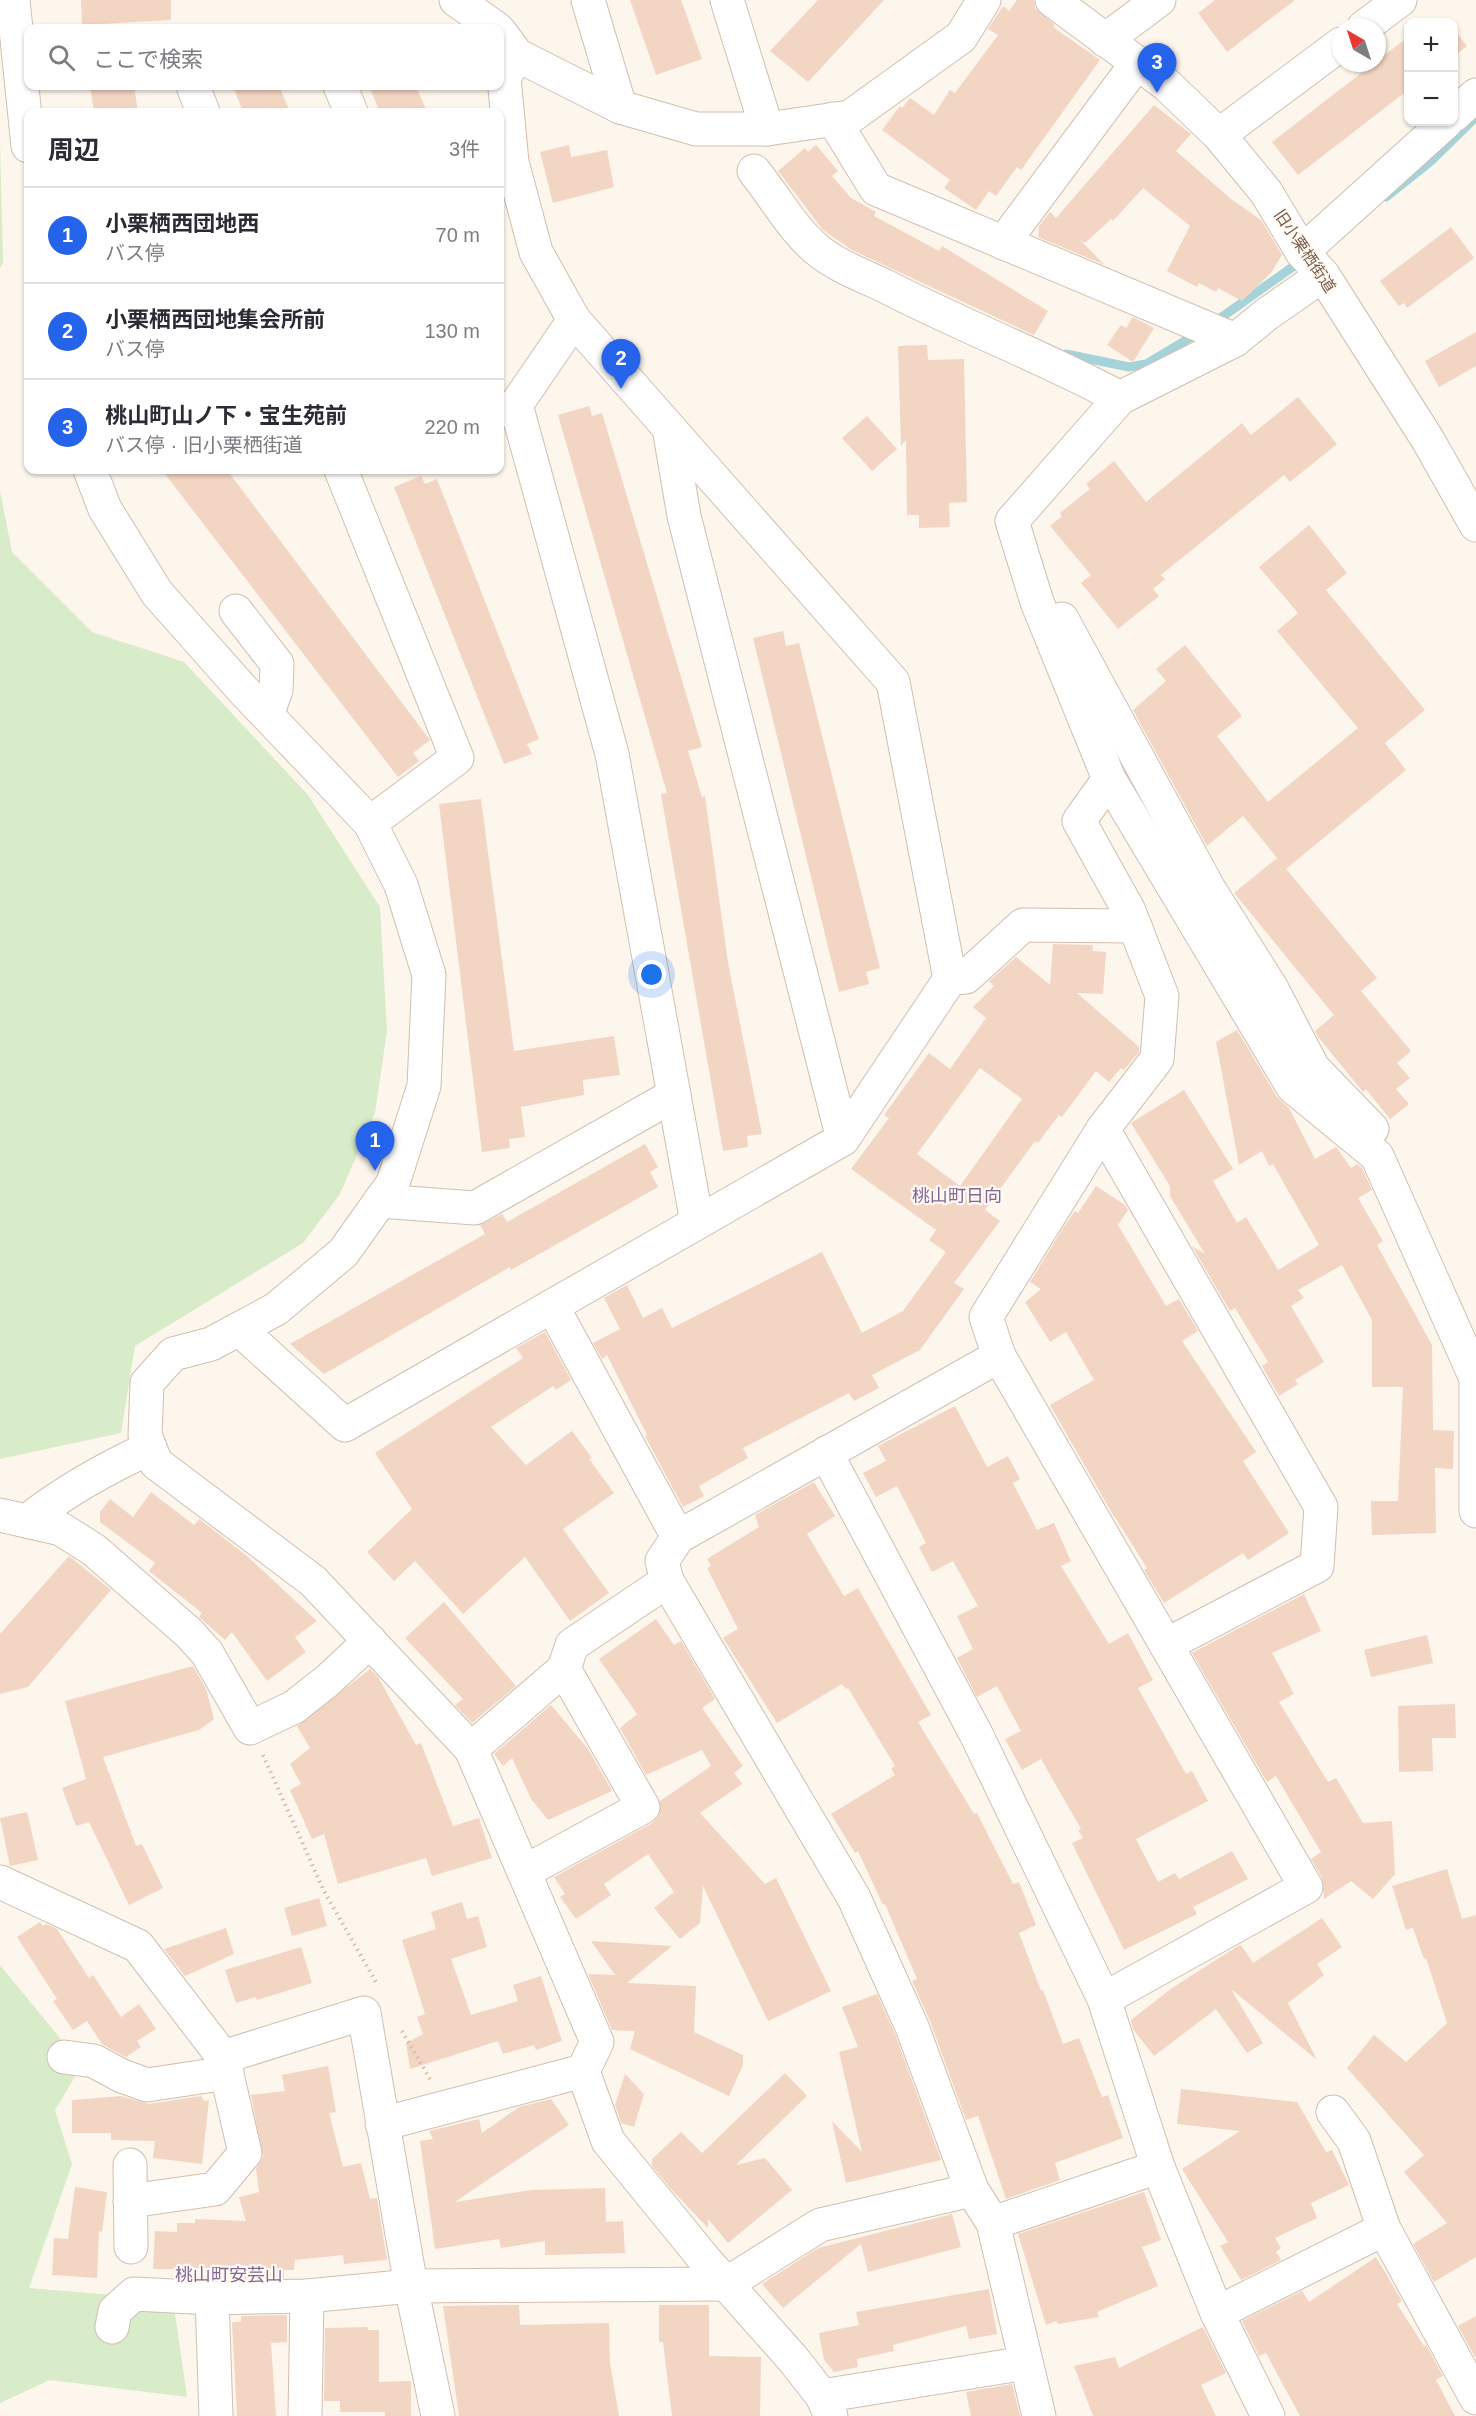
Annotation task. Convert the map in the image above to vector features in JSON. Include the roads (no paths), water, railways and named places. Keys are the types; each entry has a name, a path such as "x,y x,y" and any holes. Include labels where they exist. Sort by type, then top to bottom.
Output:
{"street":[{"path":"12,0 24,67"},
{"path":"588,0 620,107"},
{"path":"727,0 767,129"},
{"path":"239,1329 345,1425 843,1139 950,979 893,682 574,320 536,252 512,162 504,78 508,44 620,107 696,129 767,129 850,117 961,37 984,0"},
{"name":"旧小栗栖街道","path":"1052,0 1167,85 1219,135 1266,192 1428,440 1476,525"},
{"path":"1105,40 1159,0"},
{"path":"1376,18 1400,0"},
{"path":"462,2 491,24"},
{"path":"1219,135 1332,51"},
{"path":"1003,243 1137,63"},
{"path":"25,90 26,108"},
{"path":"195,90 201,108"},
{"path":"342,90 349,108"},
{"path":"1458,111 1476,94"},
{"path":"833,119 876,189 1231,339"},
{"path":"1442,126 1267,314 1231,339 1120,398 1012,521 1037,602 1109,778 1293,1087 1377,1156 1475,1361 1476,1511"},
{"path":"754,171 806,240 821,253 1018,351 1074,373 1120,398"},
{"path":"574,320 508,408 612,754 697,1222"},
{"path":"669,428 684,516 843,1139"},
{"path":"92,474 105,509 158,593 267,715 370,823 401,885 429,975 423,1086 393,1183 343,1252 276,1309 211,1344 173,1354 147,1383 145,1435 156,1462 313,1581 471,1749 597,2042 583,2071 608,2141 826,2406 1026,2363"},
{"path":"352,474 457,758 370,823"},
{"path":"1037,602 1062,618 1209,889 1272,989 1313,1068 1382,1139 1377,1156"},
{"path":"236,611 277,664 276,690 267,715"},
{"path":"1104,2000 1306,1887 999,1356 986,1317 1103,1129 1157,1059 1162,996 1135,926 1079,821 1109,778"},
{"path":"950,979 966,977 1023,925 1135,926"},
{"path":"380,1201 474,1208 674,1095"},
{"path":"1103,1129 1321,1508 1317,1566 1166,1645"},
{"path":"552,1306 678,1537"},
{"path":"999,1356 678,1537 662,1562 667,1581 854,1898 912,2027 972,2190 993,2223 1000,2244 1039,2416"},
{"path":"14,1518 150,1448"},
{"path":"826,1453 976,1734 1104,2000 1158,2167 1217,2313 1268,2416"},
{"path":"14,1518 61,1529 94,1550 189,1633 207,1653 250,1728 294,1707 327,1682 370,1641"},
{"path":"471,1749 564,1669 572,1645 667,1581"},
{"path":"524,1872 643,1807 564,1669"},
{"path":"0,1882 138,1946 225,2065 245,2153 215,2189 130,2201"},
{"path":"64,2057 94,2061 122,2076 147,2085 225,2065 375,2008 382,2124 411,2286 438,2416"},
{"path":"382,2124 583,2071"},
{"path":"1333,2112 1354,2141 1384,2229 1473,2387"},
{"path":"130,2165 131,2247"},
{"path":"993,2223 1158,2167"},
{"path":"112,2326 115,2311 134,2294 212,2298 307,2296 411,2286 726,2284 819,2225 972,2190"},
{"path":"1217,2313 1384,2229"},
{"path":"305,2416 307,2296"},
{"path":"212,2298 216,2416"}],"waterway":[{"path":"1386,197 1430,162 1476,117"},
{"path":"1212,324 1301,261"},
{"path":"1066,354 1129,367 1146,364 1198,333"}],"place":[{"name":"桃山町山ノ下・宝生苑前","path":"1157,93"},
{"name":"小栗栖西団地集会所前","path":"621,389"},
{"name":"小栗栖西団地西","path":"375,1171"}],"district":[{"name":"桃山町日向","path":"957,1196"},
{"name":"桃山町安芸山","path":"229,2275"}]}
